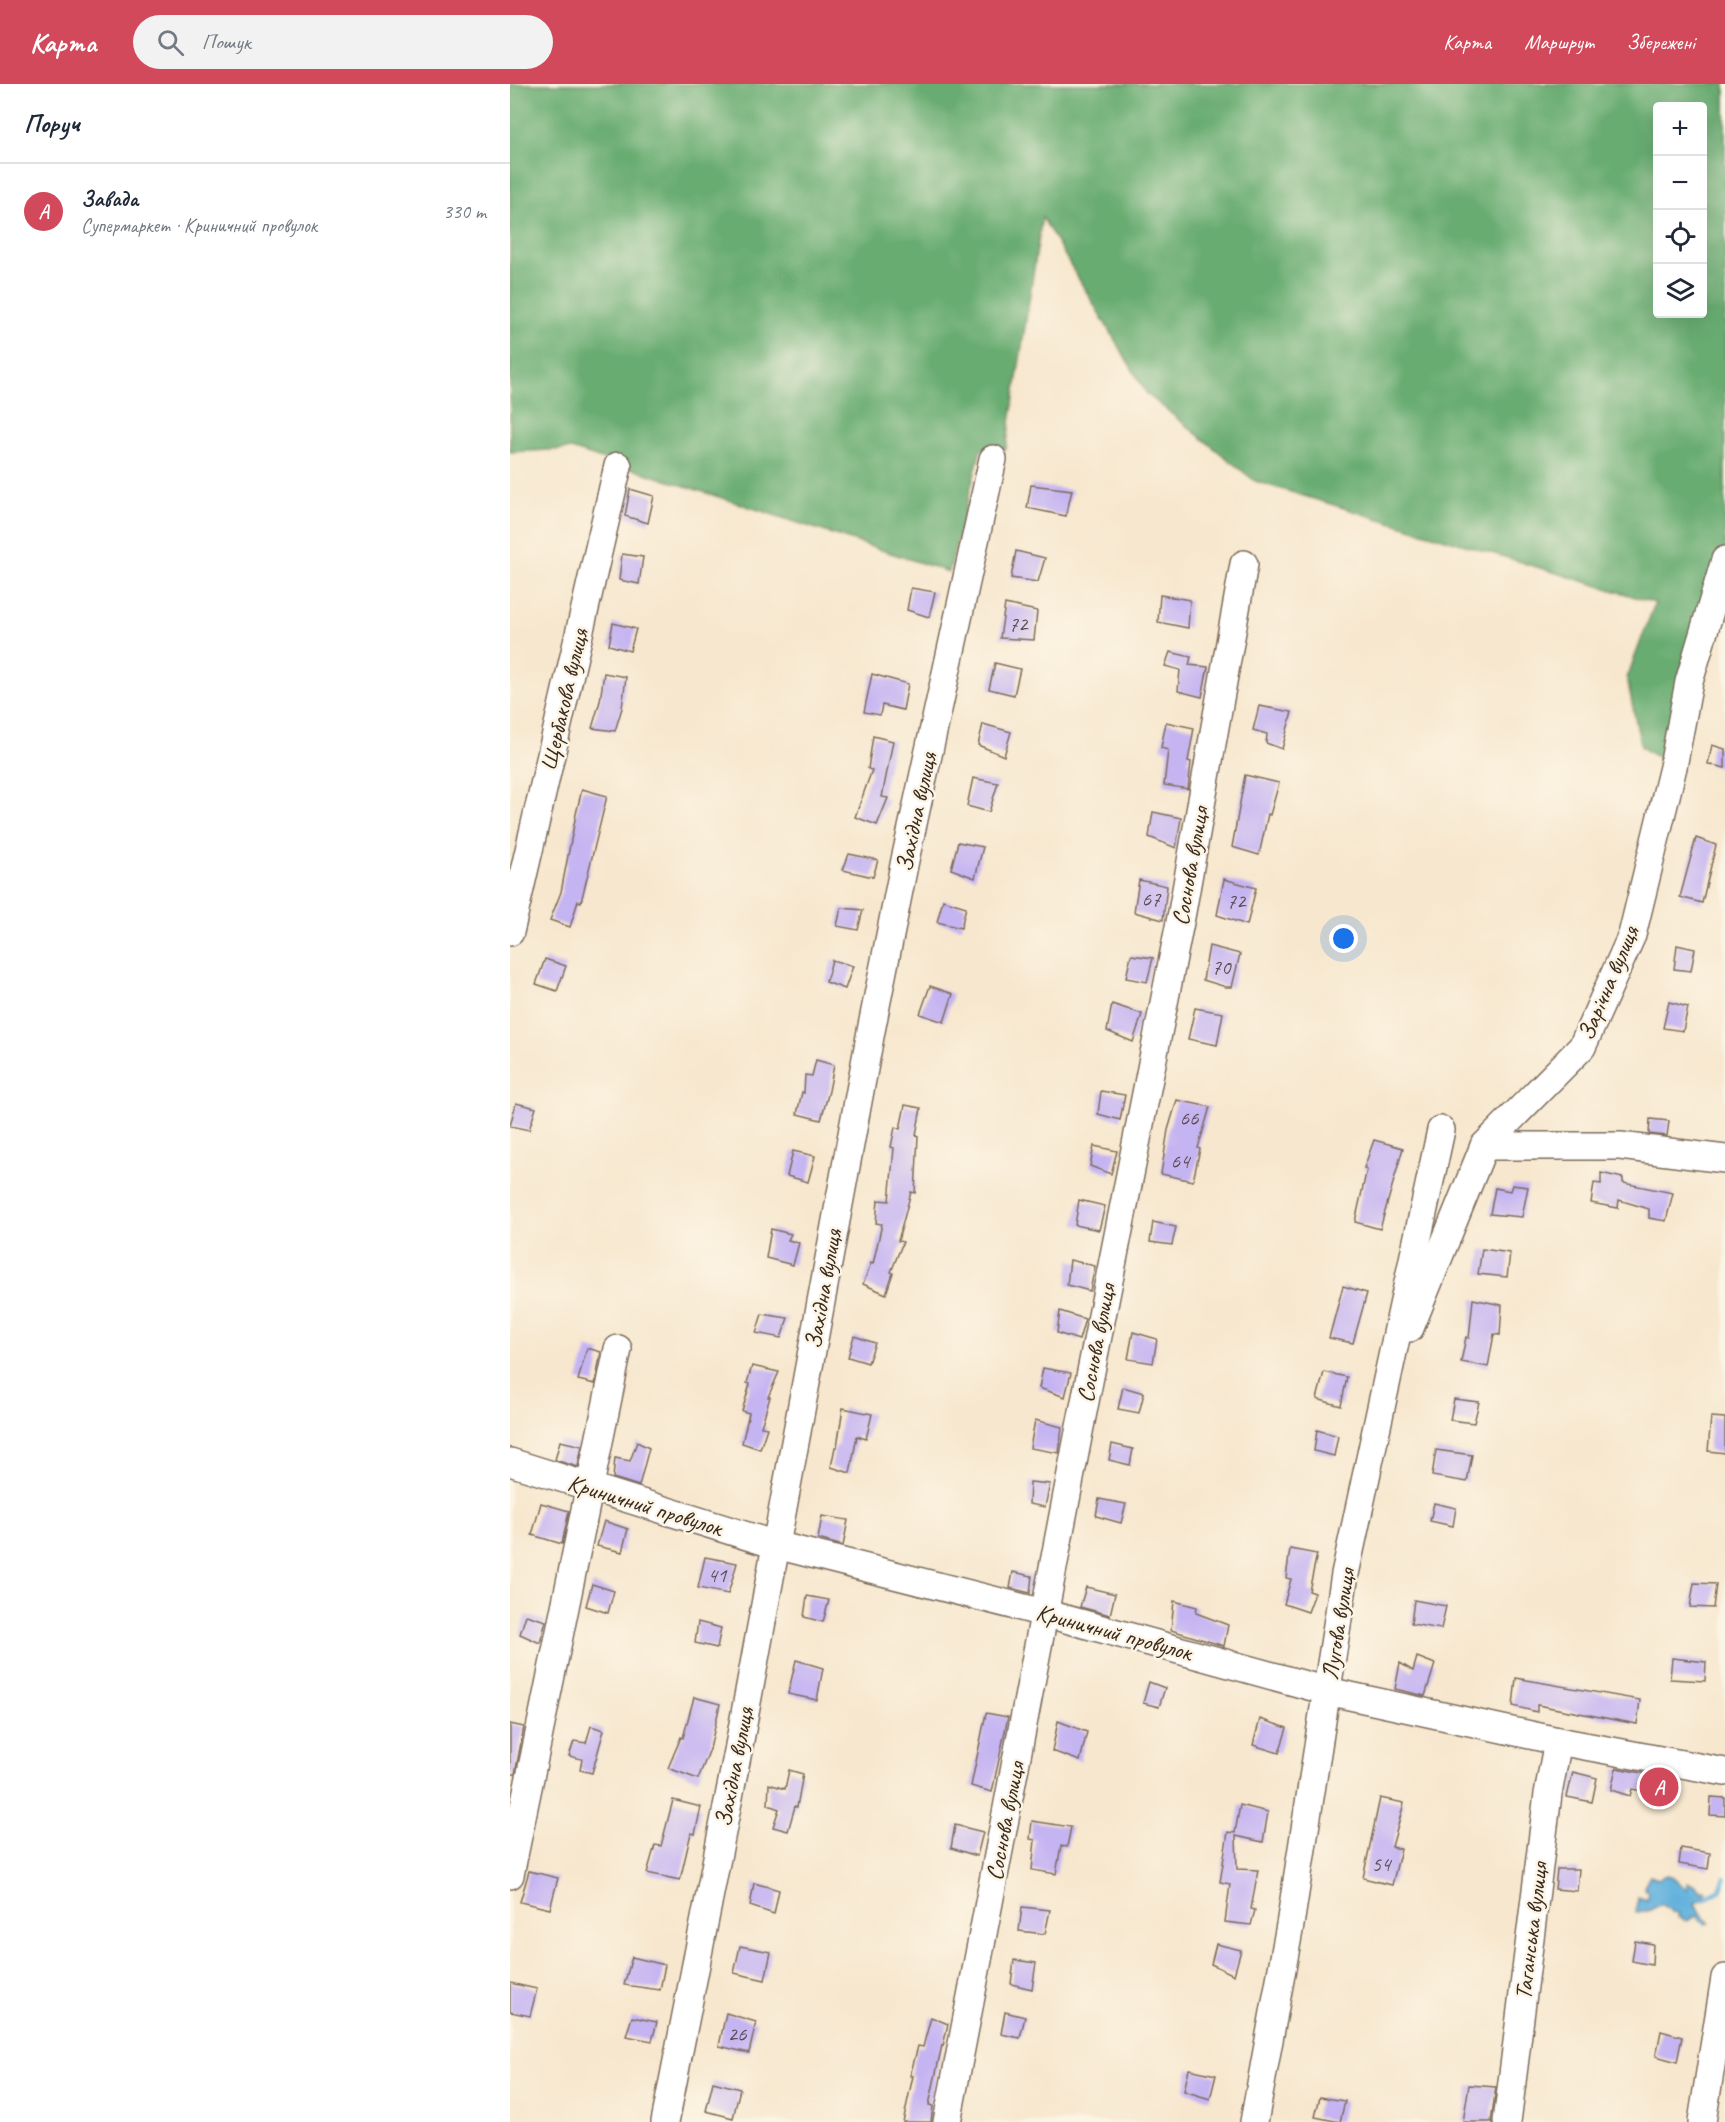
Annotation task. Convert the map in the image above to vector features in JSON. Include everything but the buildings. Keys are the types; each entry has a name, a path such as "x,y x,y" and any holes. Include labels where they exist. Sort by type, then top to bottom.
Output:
{"street":[{"name":"Західна вулиця","path":"665,2122 736,1762 852,1131 901,883 993,459"},
{"name":"Щербакова вулиця","path":"510,932 618,466"},
{"name":"Зарічна вулиця","path":"1382,1394 1484,1146 1582,1047 1632,935 1672,767 1689,682 1718,608 1725,560"},
{"name":"Соснова вулиця","path":"947,2122 1044,1613 1182,912 1244,564"},
{"name":"Лугова вулиця","path":"1254,2122 1290,1925 1345,1574 1440,1130"},
{"path":"1484,1146 1620,1146 1725,1159"},
{"path":"510,1875 618,1349"},
{"name":"Криничний провулок","path":"510,1462 776,1545 1044,1613 1327,1690 1558,1741 1725,1772"},
{"name":"Таганська вулиця","path":"1507,2122 1548,1794 1558,1741"},
{"path":"1702,2122 1725,1978"}],"green space":[{"path":"510,84 1725,84 1725,560 1673,767 1641,747 1627,678 1655,603 1255,481 1147,394 1042,217 1006,449 981,449 949,572 571,449 510,452"}],"water":[{"path":"1666,1875 1673,1877 1687,1890 1687,1883 1695,1885 1700,1891 1705,1890 1706,1893 1702,1896 1704,1899 1695,1903 1709,1923 1705,1924 1696,1916 1687,1921 1678,1917 1679,1913 1672,1912 1662,1904 1648,1911 1636,1913 1638,1897 1647,1900 1649,1893 1644,1887 1650,1876 1658,1879"}],"waterway":[{"path":"1704,1899 1720,1890 1725,1878"}],"place":[{"name":"Завада","path":"1659,1787"}]}
